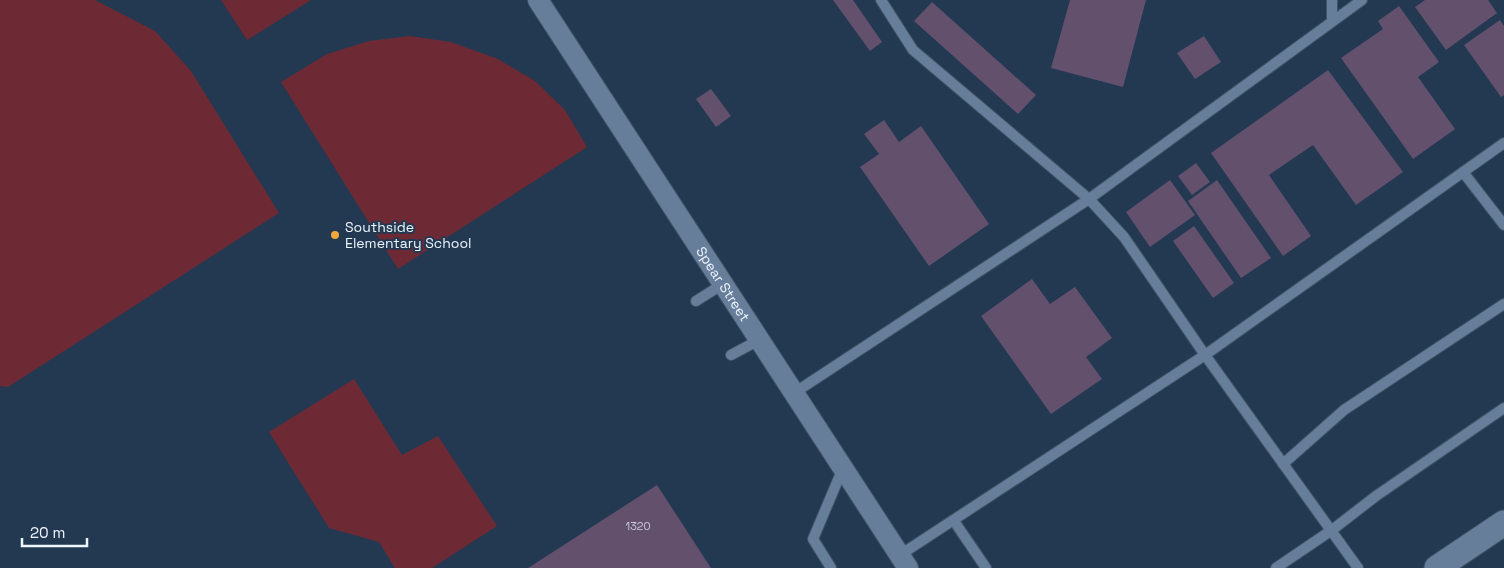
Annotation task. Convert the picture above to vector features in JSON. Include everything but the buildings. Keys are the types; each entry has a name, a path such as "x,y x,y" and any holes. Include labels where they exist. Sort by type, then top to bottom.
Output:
{"street":[{"name":"Spear Street","path":"540,1 904,562"},
{"path":"1437,568 1504,523"}],"lane":[{"path":"881,0 913,50 1089,199 1124,238 1205,355 1358,568"},
{"path":"1332,0 1332,21"},
{"path":"794,393 1089,199 1362,0"},
{"path":"904,562 954,521 1205,355 1504,143"},
{"path":"1462,172 1504,225"},
{"path":"696,301 723,284"},
{"path":"1283,464 1344,410 1504,304"},
{"path":"731,355 759,340"},
{"path":"1276,568 1504,408"},
{"path":"831,568 813,539 843,468"},
{"path":"954,521 986,568"}],"shaded area":[{"path":"0,0 95,0 155,31 191,71 279,213 8,387 0,386"},
{"path":"221,0 311,0 247,40"},
{"path":"410,36 451,42 498,59 535,81 565,110 587,147 398,269 281,82 327,54 369,41"},
{"path":"354,379 402,455 438,436 497,526 432,568 395,568 379,542 329,528 269,432"}],"place":[{"name":"Southside Elementary School","path":"335,235"}]}
